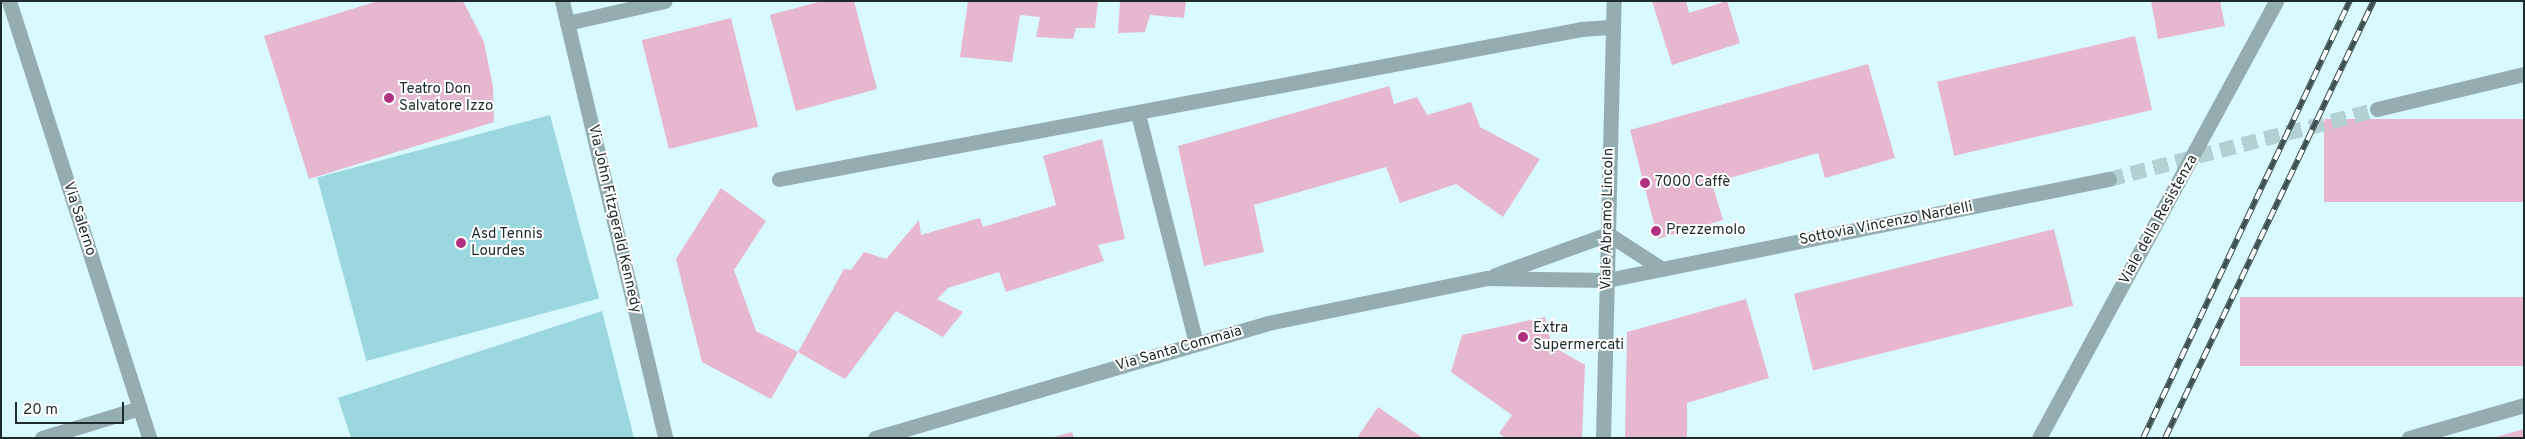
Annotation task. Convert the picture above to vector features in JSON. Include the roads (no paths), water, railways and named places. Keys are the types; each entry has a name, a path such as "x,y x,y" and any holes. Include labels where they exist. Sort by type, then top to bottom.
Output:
{"street":[{"name":"Via Salerno","path":"8,1 149,438"},
{"name":"Via John Fitzgerald Kennedy","path":"562,1 665,438"},
{"path":"567,23 665,1"},
{"name":"Viale Abramo Lincoln","path":"1603,438 1614,1"},
{"name":"Viale della Resistenza","path":"2039,438 2276,1"},
{"path":"779,179 1138,114 1581,29 1613,27"},
{"path":"2377,109 2524,74"},
{"path":"1138,114 1196,344"},
{"name":"Sottovia Vincenzo Nardelli","path":"1606,280 2109,180"},
{"path":"1608,234 1662,269"},
{"name":"Via Santa Commaia","path":"875,438 1268,323 1487,278 1608,234"},
{"name":"Via Santa Commaia","path":"1487,278 1606,280"},
{"path":"2409,438 2524,404"},
{"path":"42,438 140,408"}],"tunnel":[{"path":"2109,179 2377,109"}],"railway":[{"path":"2143,438 2350,1"},
{"path":"2165,438 2373,1"}],"place":[{"name":"Teatro Don Salvatore Izzo","path":"389,98"},
{"name":"7000 Caffè","path":"1645,183"},
{"name":"Prezzemolo","path":"1656,231"},
{"name":"Asd Tennis Lourdes","path":"461,243"},
{"name":"Extra Supermercati","path":"1523,337"}]}
